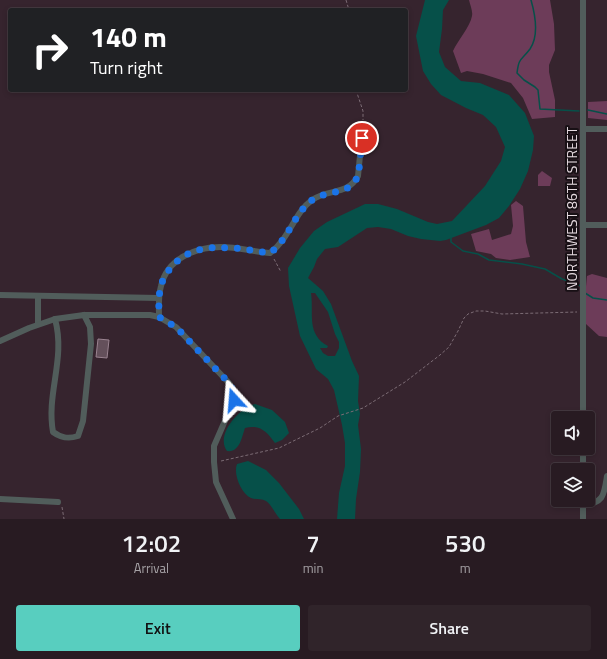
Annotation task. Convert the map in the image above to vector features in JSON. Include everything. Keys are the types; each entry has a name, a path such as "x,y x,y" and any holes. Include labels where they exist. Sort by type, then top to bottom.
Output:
{"street":[{"name":"NORTHWEST 86TH STREET","path":"583,0 583,411"},
{"path":"159,317 159,298 161,285 165,276 179,260 192,251 211,247 221,247 270,253 282,243 297,216 313,199 349,187 354,183 358,176 363,125"},
{"path":"583,129 607,129"},
{"path":"583,225 607,225"},
{"path":"0,295 159,298"},
{"path":"38,296 38,324"},
{"path":"56,319 60,341 51,408 51,421 53,432 65,438 78,436 83,421 90,350 90,327 84,315"},
{"path":"0,341 38,324 56,319 84,315 150,315 159,317 176,327 229,383 233,390 234,400 214,446 216,482 233,519"},
{"path":"595,504 601,498 606,488 607,476"},
{"path":"0,499 58,502"},
{"path":"583,507 583,519"}],"path":[{"path":"357,92 363,110 363,125"},
{"path":"270,253 281,272"},
{"path":"214,462 279,448 320,428 338,416 363,408 405,382 449,347 464,318 468,314 476,311 502,314 583,312"},
{"path":"58,502 63,508 64,519"}],"shaded area":[{"path":"425,0 449,0 443,10 439,52 445,67 461,81 480,83 509,95 525,113 534,136 533,150 528,171 520,189 499,218 486,225 440,241 408,236 391,229 378,227 367,228 338,247 325,249 317,259 308,278 323,291 331,304 359,376 358,401 360,414 358,425 361,449 355,519 337,519 339,493 345,466 345,443 342,425 334,390 328,379 316,369 300,336 289,286 288,268 300,248 314,231 327,222 365,204 378,204 397,209 428,222 437,224 452,221 485,186 501,161 505,147 496,127 483,115 441,95 431,84 423,71 416,36","holes":["311,293 315,293 328,312 339,342 339,348 335,356 328,356 323,353 320,348 327,348 328,346 316,336 312,323"]},
{"path":"469,0 550,0 554,24 555,50 549,65 549,72 555,100 555,117 532,119 523,98 511,83 483,74 467,71 461,73 453,51 471,20 472,12"},
{"path":"607,101 607,120 588,118 588,102"},
{"path":"542,171 552,178 550,186 538,186 538,175"},
{"path":"516,201 523,206 526,242 530,257 510,260 496,258 491,254 476,251 471,234 489,229 492,240 511,234 513,226 511,205"},
{"path":"592,274 607,278 607,337 599,336 586,324 585,297 587,276"},
{"path":"255,404 272,410 285,422 289,433 282,440 275,443 269,435 259,428 245,428 238,447 231,451 227,451 224,445 224,437 230,423 242,411"},
{"path":"248,461 266,470 279,483 299,509 304,519 280,519 266,501 253,499 247,496 241,488 237,478 236,468 237,464"}],"building":[{"path":"98,339 109,340 107,358 96,357"}],"waterway":[{"path":"531,0 535,18 535,38 530,49 521,60 517,73 538,90 540,109 579,111"},
{"path":"588,110 607,114"},
{"path":"451,238 451,242 463,251 478,254 489,260 522,264 545,269 562,279 581,286"},
{"path":"585,293 593,298 607,300"}],"route":[{"path":"234,400 233,390 229,383 176,327 159,317 159,298 161,285 165,276 185,255 199,249 221,247 270,253 282,243 297,216 313,199 349,187 354,183 358,176 362,138"}]}
